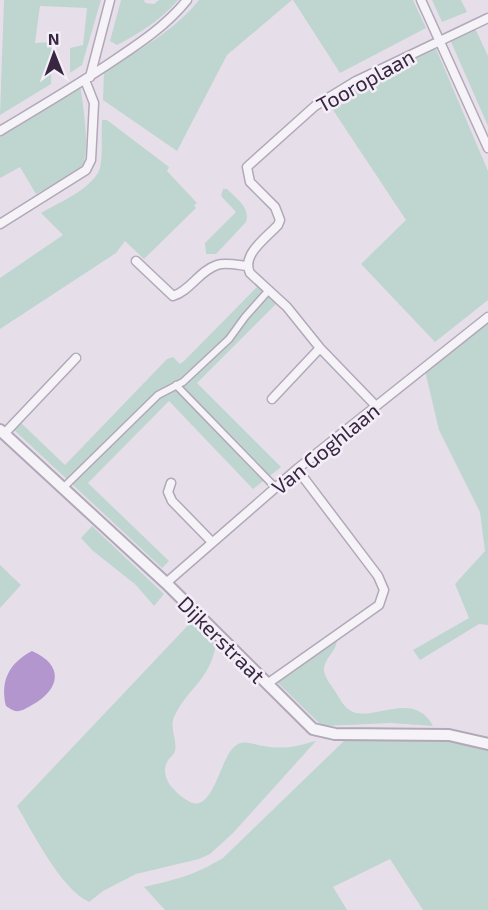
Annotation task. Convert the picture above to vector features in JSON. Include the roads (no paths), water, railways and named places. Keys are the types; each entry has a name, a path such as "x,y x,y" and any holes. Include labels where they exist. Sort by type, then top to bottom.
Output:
{"street":[{"path":"0,224 86,170 91,160 94,103 87,78 110,0"},
{"path":"0,131 140,43 175,15 187,0"},
{"path":"421,0 488,148"},
{"name":"Tooroplaan","path":"247,266 249,257 280,220 275,207 250,182 247,167 315,106 356,81 488,18"},
{"path":"136,261 173,296 180,294 202,274 218,264 247,266 250,273 288,307 320,348 376,406"},
{"path":"63,488 158,395 183,382 229,339 244,317 269,290"},
{"name":"Van Goghlaan","path":"166,583 297,469 488,317"},
{"path":"272,399 320,348"},
{"path":"2,432 76,358"},
{"path":"176,385 276,488"},
{"name":"Dijkerstraat","path":"2,432 166,583 313,729 335,734 449,735 488,744"},
{"path":"267,684 379,605 384,590 378,576 297,469"},
{"path":"171,483 168,492 172,501 213,542"}]}
